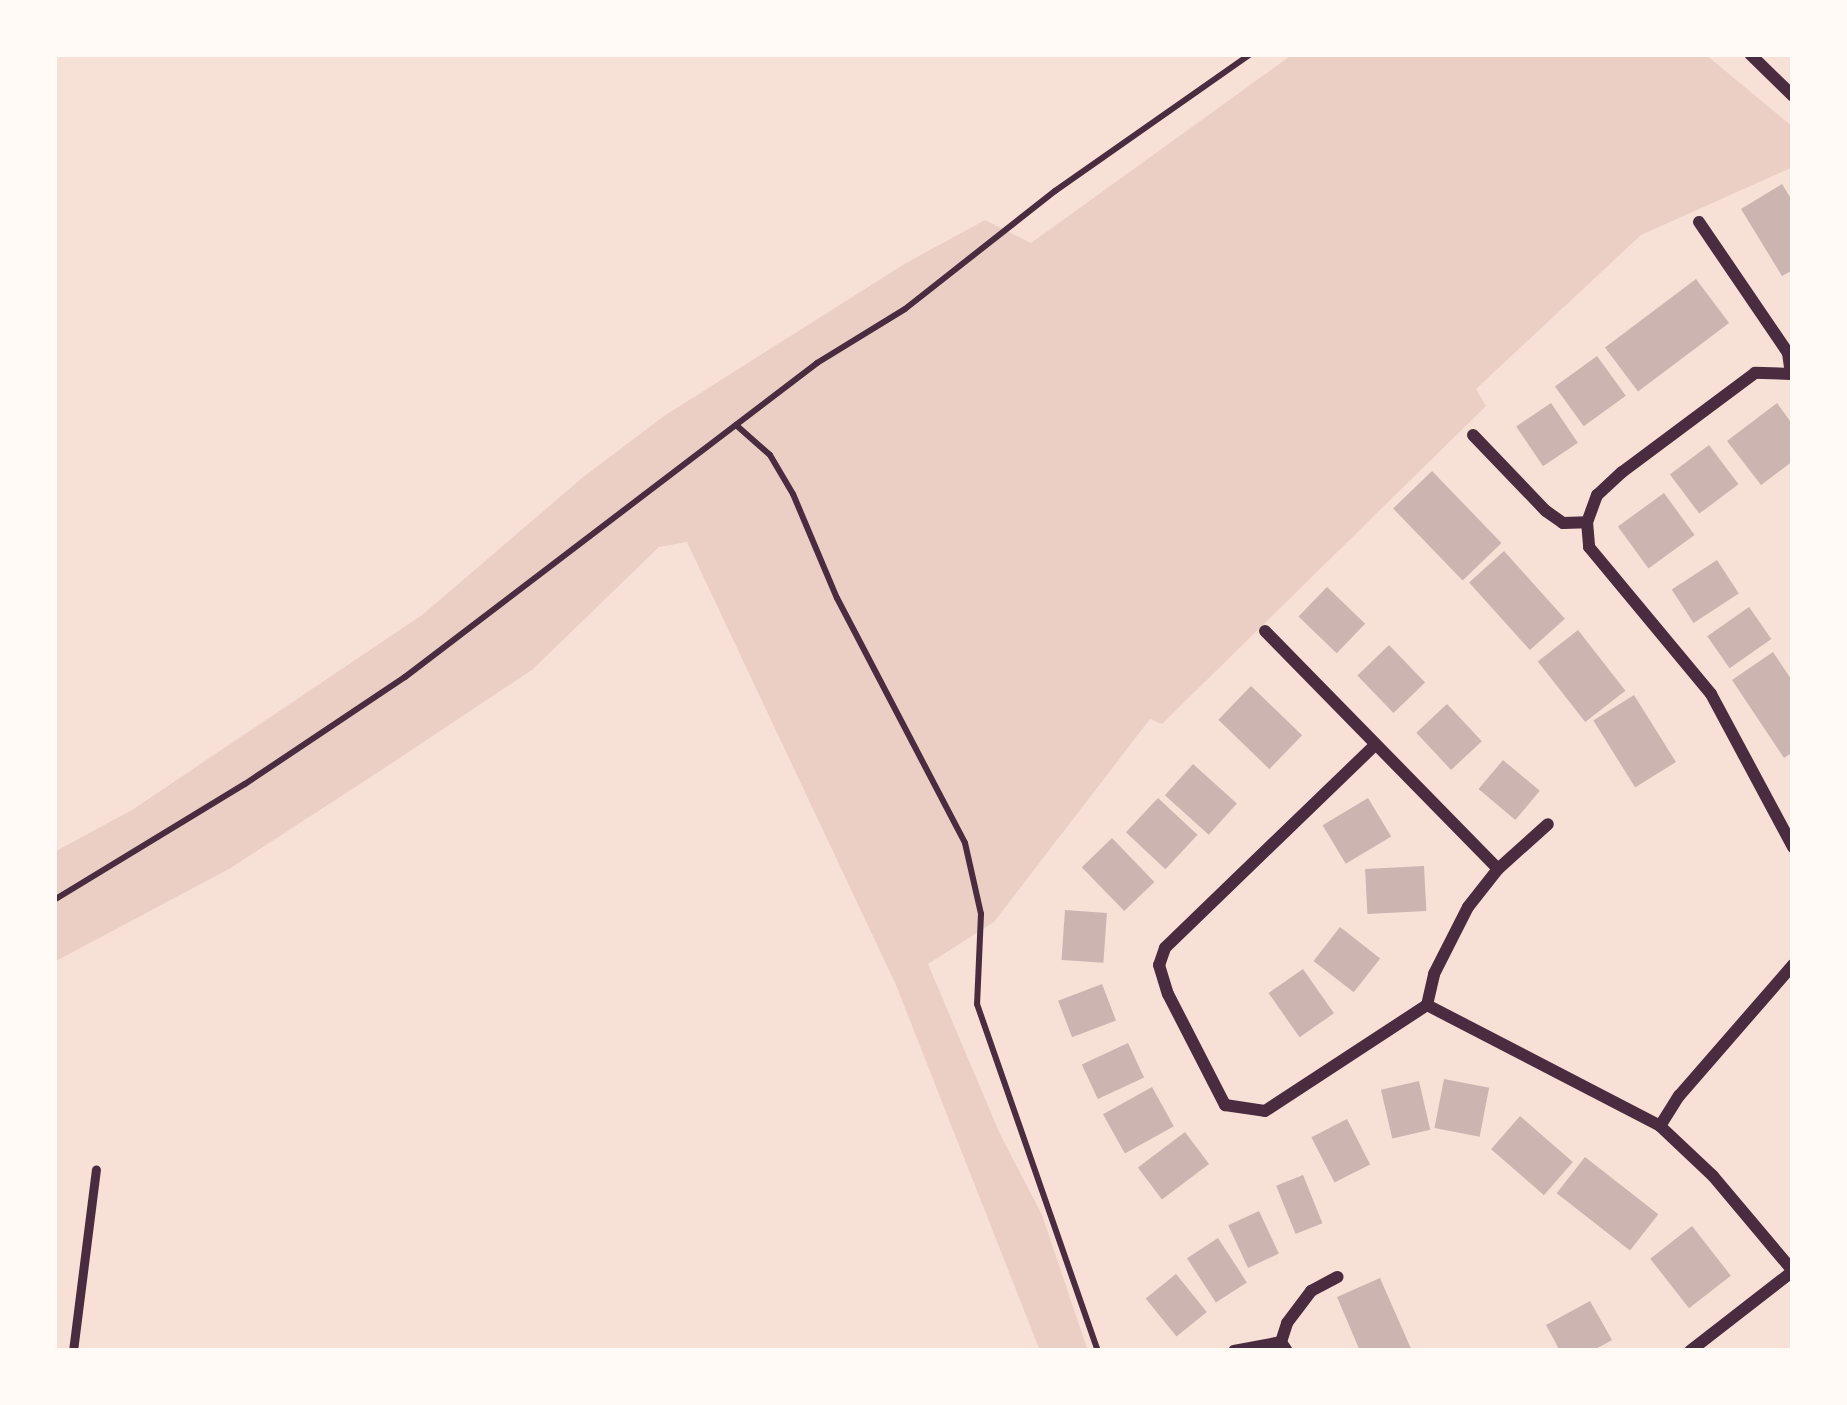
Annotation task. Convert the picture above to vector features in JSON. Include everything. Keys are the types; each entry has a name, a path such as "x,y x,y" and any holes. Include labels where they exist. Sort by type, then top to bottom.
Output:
{"street":[{"path":"1750,54 1793,96"},
{"path":"1699,222 1788,353 1792,374 1755,374 1622,472 1597,495 1587,522 1589,547 1711,694 1793,847"},
{"path":"1473,435 1546,511 1563,523 1587,522"},
{"path":"1264,631 1498,869"},
{"path":"1375,745 1178,931 1159,965 1225,1105 1265,1111 1427,1005 1434,974 1468,907 1498,869 1548,824"},
{"path":"1660,1126 1679,1096 1793,965"},
{"path":"1427,1005 1660,1126 1713,1176 1793,1271 1690,1351"},
{"path":"1234,1351 1284,1346 1287,1322 1311,1291 1337,1277"}],"lane":[{"path":"74,1351 96,1169"}],"path":[{"path":"54,900 245,784 405,676 817,362 905,310 1055,191 1251,54"},
{"path":"736,425 770,455 793,494 837,598 965,843 981,914 976,1004 1098,1351"}],"shaded area":[{"path":"1293,54 1705,54 1793,127 1793,167 1641,235 1476,389 1486,406 1162,724 1150,719 994,922 928,964 1000,1134 1042,1215 1088,1351 1040,1351 896,985 687,542 659,547 532,670 383,769 229,869 54,962 54,852 132,810 422,615 582,478 664,416 906,263 985,220 1031,243"}],"building":[{"path":"1782,184 1793,202 1793,270 1782,276 1741,209"},
{"path":"1696,279 1729,323 1638,392 1605,348"},
{"path":"1597,356 1626,396 1584,426 1555,387"},
{"path":"1551,403 1578,443 1543,466 1516,426"},
{"path":"1777,403 1793,425 1793,461 1761,485 1727,441"},
{"path":"1709,445 1738,484 1699,514 1670,474"},
{"path":"1432,471 1501,543 1463,580 1393,509"},
{"path":"1664,493 1695,535 1648,569 1618,527"},
{"path":"1504,551 1565,619 1530,650 1469,582"},
{"path":"1717,560 1739,594 1693,623 1672,589"},
{"path":"1327,587 1365,624 1337,653 1299,616"},
{"path":"1749,607 1771,639 1730,668 1707,636"},
{"path":"1578,630 1625,691 1585,722 1538,661"},
{"path":"1389,645 1425,682 1393,713 1357,676"},
{"path":"1773,652 1793,682 1793,752 1784,758 1732,680"},
{"path":"1251,686 1302,735 1269,769 1218,720"},
{"path":"1634,695 1676,762 1635,787 1593,720"},
{"path":"1447,704 1482,741 1451,770 1416,733"},
{"path":"1503,760 1540,791 1515,820 1479,789"},
{"path":"1193,764 1237,803 1209,835 1165,795"},
{"path":"1158,798 1197,835 1165,869 1126,832"},
{"path":"1368,798 1391,837 1346,864 1323,825"},
{"path":"1112,838 1154,882 1124,911 1082,867"},
{"path":"1424,866 1426,911 1367,914 1365,869"},
{"path":"1065,910 1107,913 1103,963 1062,960"},
{"path":"1340,927 1380,958 1354,992 1314,961"},
{"path":"1303,969 1334,1013 1300,1037 1269,993"},
{"path":"1102,984 1116,1020 1072,1037 1058,1001"},
{"path":"1128,1043 1144,1077 1098,1099 1082,1065"},
{"path":"1444,1079 1489,1088 1480,1137 1434,1128"},
{"path":"1419,1081 1430,1130 1392,1138 1381,1090"},
{"path":"1152,1087 1174,1126 1125,1154 1103,1114"},
{"path":"1520,1116 1573,1162 1544,1195 1491,1149"},
{"path":"1347,1119 1370,1164 1335,1183 1311,1137"},
{"path":"1185,1132 1209,1164 1162,1199 1138,1168"},
{"path":"1585,1157 1658,1214 1630,1251 1557,1193"},
{"path":"1303,1175 1322,1223 1296,1234 1276,1186"},
{"path":"1259,1211 1279,1254 1248,1268 1228,1225"},
{"path":"1692,1226 1731,1276 1689,1308 1650,1259"},
{"path":"1218,1238 1247,1282 1216,1303 1187,1258"},
{"path":"1176,1274 1207,1312 1177,1337 1146,1299"},
{"path":"1380,1278 1412,1351 1360,1351 1337,1297"},
{"path":"1590,1301 1612,1340 1592,1351 1560,1351 1546,1325"}]}
